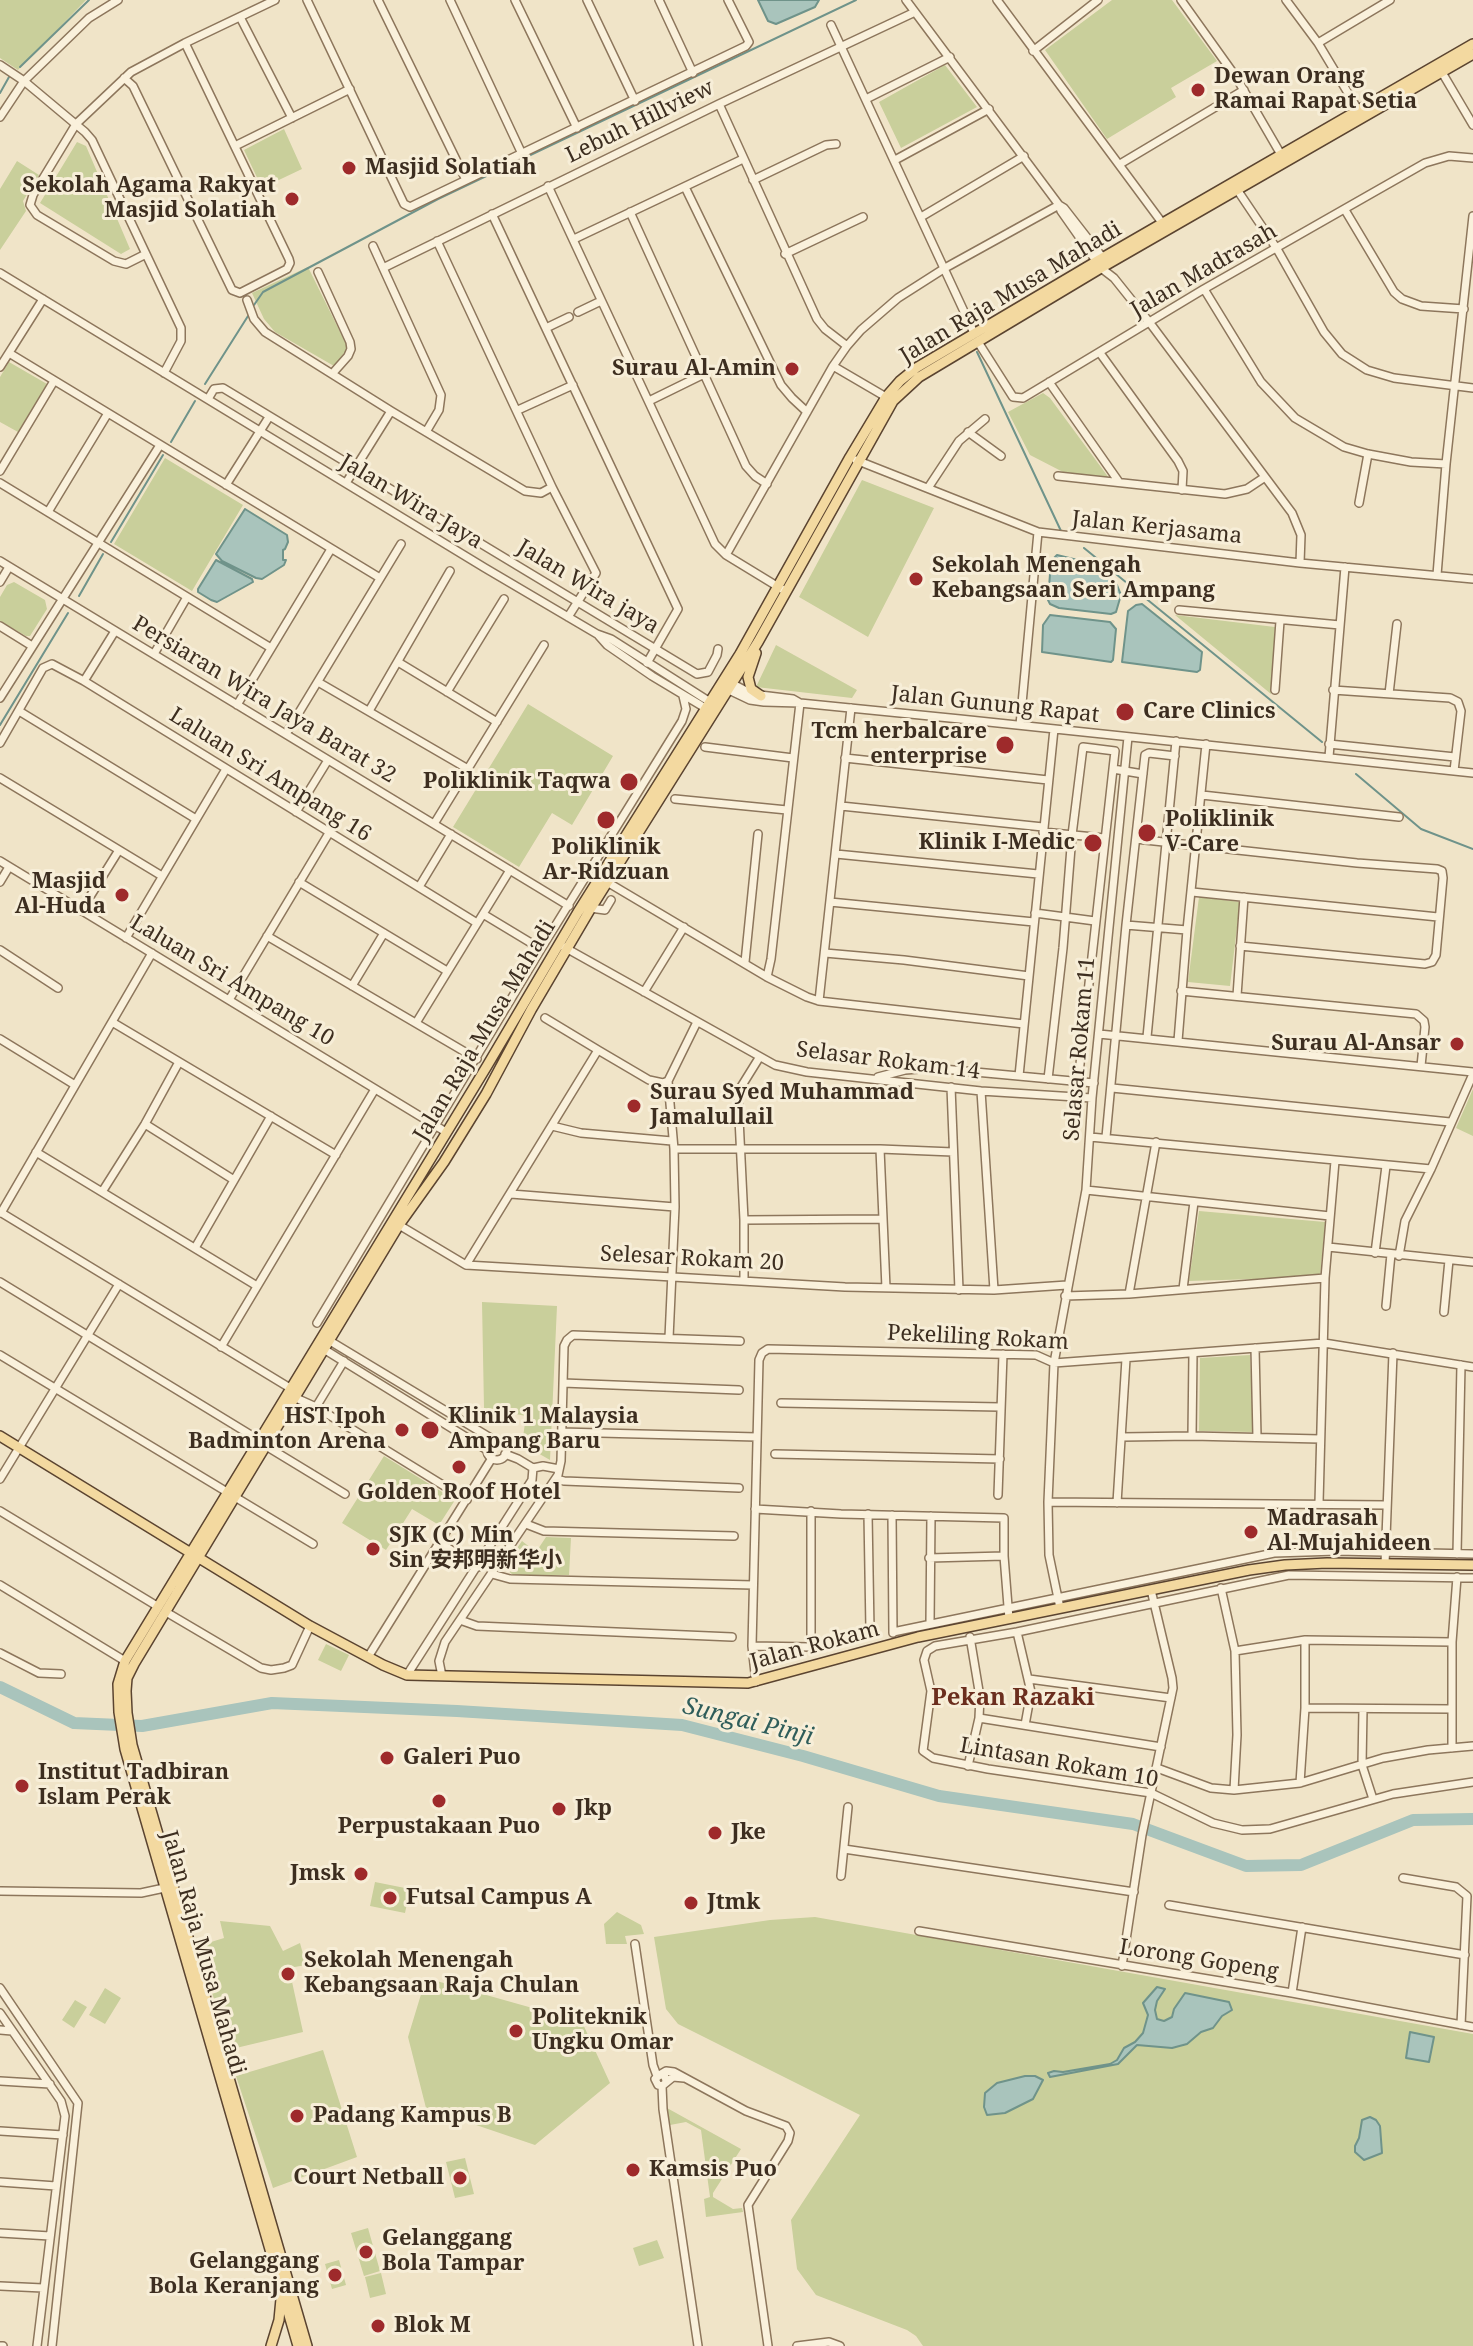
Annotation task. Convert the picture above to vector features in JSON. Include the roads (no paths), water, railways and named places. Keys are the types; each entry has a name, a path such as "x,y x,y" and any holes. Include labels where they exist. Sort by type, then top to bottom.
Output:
{"main road":[{"name":"Jalan Raja Musa Mahadi","path":"854,459 906,386 976,338 1163,224 1284,159 1440,68 1473,44"},
{"name":"Jalan Raja Musa Mahadi","path":"1440,68 1473,54"},
{"name":"Jalan Raja Musa Mahadi","path":"1102,263 1238,191 1284,159"},
{"name":"Jalan Raja Musa Mahadi","path":"307,2346 266,2224 128,1745 118,1684 125,1661 231,1495 290,1388 324,1345 486,1094 578,912 782,589 886,397 916,368 976,338"},
{"name":"Jalan Raja Musa Mahadi","path":"262,1443 296,1398 444,1131 562,947 611,884 758,642 782,589"},
{"path":"758,642 759,648 748,677 751,689 761,696"},
{"path":"708,705 730,686 727,673"},
{"path":"399,1225 443,1152 444,1131 455,1133 497,1070"},
{"path":"0,1436 310,1626 407,1675"},
{"name":"Jalan Rokam","path":"407,1675 756,1682 892,1643 1285,1565 1473,1565"},
{"name":"Jalan Raja Musa Mahadi","path":"123,1712 127,1678 161,1609"},
{"name":"Jalan Raja Musa Mahadi","path":"266,2224 298,2346"},
{"path":"271,2346 281,2304 280,2283"}],"street":[{"path":"0,117 24,81 89,18 118,0"},
{"path":"307,0 404,204 410,207 746,46 749,42 728,0"},
{"path":"378,0 466,180"},
{"path":"450,0 522,154"},
{"path":"515,0 577,128"},
{"path":"587,0 635,101"},
{"path":"659,0 693,73"},
{"path":"906,0 1298,524 1301,535 1300,563"},
{"path":"997,0 1163,224"},
{"path":"1033,51 1098,0"},
{"path":"1181,0 1244,90 1284,159"},
{"path":"1286,0 1318,43 1360,115"},
{"path":"1318,43 1390,0"},
{"path":"146,254 121,264 37,215 30,205 33,195 76,124 131,72 270,1"},
{"name":"Lebuh Hillview","path":"383,268 915,12"},
{"path":"240,17 292,118"},
{"path":"831,25 976,338"},
{"path":"124,78 133,86 230,286 240,293 287,269 290,263 185,43"},
{"path":"866,99 950,57"},
{"path":"0,78 3,67 24,81 92,140 182,334 179,348 164,373"},
{"path":"1440,68 1473,125"},
{"path":"235,146 350,89"},
{"path":"1120,164 1244,90"},
{"path":"719,104 817,319 847,346"},
{"path":"895,160 989,109"},
{"path":"753,180 826,145 836,144"},
{"path":"921,217 1024,156"},
{"name":"Jalan Madrasah","path":"976,338 1013,397 1023,398 1204,289 1438,158 1473,158"},
{"path":"574,239 743,159"},
{"path":"548,186 715,544 726,555 782,589"},
{"path":"685,187 781,385 807,412"},
{"path":"1238,191 1277,249 1332,344 1354,364 1394,378 1473,388"},
{"path":"726,555 847,346 887,307 945,268 1059,205"},
{"path":"1345,210 1394,292 1402,299 1421,306 1464,309"},
{"path":"630,212 746,466 767,484"},
{"path":"492,214 678,609 647,663"},
{"path":"1437,575 1473,216"},
{"path":"785,254 863,217"},
{"path":"437,241 552,487 596,573 568,617"},
{"path":"373,246 441,395 439,410 426,432"},
{"path":"318,272 350,342 348,356 332,374"},
{"name":"Jalan Wira Jaya","path":"0,273 568,617 611,639 716,711"},
{"path":"1204,289 1261,382 1295,418 1344,447 1411,462 1446,464"},
{"path":"0,367 43,299"},
{"path":"247,300 254,319 265,332 391,411 525,491 541,493 552,487"},
{"path":"578,312 601,301"},
{"path":"546,328 569,317"},
{"path":"9,353 380,578"},
{"path":"1100,353 1178,461 1183,471 1182,490"},
{"path":"833,366 886,397"},
{"path":"649,401 704,374"},
{"path":"0,471 54,381"},
{"path":"1049,382 1119,482"},
{"path":"518,410 573,385"},
{"name":"Jalan Wira jaya","path":"208,399 214,389 223,388 697,674 708,672 718,649"},
{"path":"346,483 391,411"},
{"path":"48,512 108,413"},
{"path":"226,485 269,417"},
{"path":"928,488 959,441 985,419"},
{"path":"968,432 1001,456"},
{"path":"2,692 160,445"},
{"path":"1359,503 1368,454"},
{"name":"Jalan Kerjasama","path":"854,459 1038,532 1300,563 1473,579"},
{"path":"1058,476 1236,493 1265,477"},
{"path":"0,483 271,648"},
{"path":"1020,725 1038,532"},
{"path":"286,734 401,544"},
{"path":"237,705 331,549"},
{"name":"Persiaran Wira Jaya Barat 32","path":"0,561 578,912"},
{"path":"0,582 9,567"},
{"path":"1329,757 1345,567"},
{"path":"369,711 450,571"},
{"path":"154,654 187,597"},
{"path":"447,692 504,599"},
{"path":"1179,610 1340,625"},
{"path":"1275,690 1280,621"},
{"path":"1389,694 1397,624"},
{"path":"0,626 32,646"},
{"path":"84,681 115,631"},
{"name":"Jalan Wira Jaya","path":"597,634 607,645 683,696 708,705"},
{"path":"434,824 544,645"},
{"path":"398,662 497,722"},
{"name":"Laluan Sri Ampang 16","path":"19,711 43,668 52,664 477,923"},
{"path":"318,682 468,769"},
{"name":"Jalan Gunung Rapat","path":"730,686 752,694 793,699 800,703"},
{"name":"Jalan Gunung Rapat","path":"730,686 750,700 764,702 851,708 1473,773"},
{"path":"1333,690 1450,698 1458,702 1461,711 1454,771"},
{"path":"317,1323 444,1131 477,1059 682,721 686,709 683,696"},
{"path":"767,977 800,703"},
{"path":"819,1001 851,708"},
{"path":"0,743 19,711 196,819"},
{"path":"1019,1076 1054,729"},
{"name":"Selasar Rokam 11","path":"1060,1608 1049,1555 1054,1363 1086,1190 1092,1098 1128,737"},
{"path":"1147,1037 1176,741"},
{"path":"1178,1041 1206,744"},
{"path":"1329,744 1455,757"},
{"path":"705,747 793,758"},
{"path":"1048,1079 1083,747 1115,751 1078,1082"},
{"path":"1113,769 1143,774 1145,755 1175,756"},
{"path":"845,758 1048,780"},
{"path":"296,812 328,760"},
{"path":"126,938 226,769"},
{"name":"Selasar Rokam 11","path":"1106,1137 1143,774"},
{"path":"0,778 162,876"},
{"path":"1202,795 1399,817"},
{"path":"675,799 787,810"},
{"path":"841,806 1104,838"},
{"path":"229,1000 329,833"},
{"path":"419,887 451,834"},
{"path":"745,962 758,834"},
{"path":"1136,839 1442,871 1436,955 1432,962 1425,964 1240,946"},
{"path":"81,911 119,850"},
{"path":"836,854 1038,874"},
{"name":"Laluan Sri Ampang 10","path":"0,861 444,1131"},
{"path":"0,882 9,867"},
{"path":"416,1023 510,870"},
{"path":"299,882 447,971"},
{"path":"611,884 767,977 819,1001 1024,1024"},
{"path":"1192,892 1438,917"},
{"path":"1237,996 1244,897"},
{"path":"578,912 591,908 605,910 611,900"},
{"path":"830,902 1095,921"},
{"path":"483,914 541,949"},
{"path":"1126,925 1187,930"},
{"path":"644,992 684,927"},
{"path":"352,986 384,933"},
{"path":"267,936 477,1059"},
{"name":"Selasar Rokam 14","path":"562,947 775,1065 807,1072 981,1091 1092,1098"},
{"path":"0,950 58,988"},
{"path":"152,953 0,1212 290,1388"},
{"path":"825,953 1029,976"},
{"path":"1089,973 1105,974"},
{"path":"1181,991 1416,1014 1424,1021 1425,1027 1421,1066"},
{"path":"545,1018 649,1080 668,1081"},
{"path":"112,1022 336,1155"},
{"path":"669,1338 675,1207 668,1081 697,1022"},
{"path":"1099,1034 1473,1073 1405,1221 1386,1306"},
{"path":"0,1039 75,1085"},
{"path":"466,1265 598,1050"},
{"path":"744,1280 738,1098 741,1087 759,1058"},
{"path":"102,1192 179,1062"},
{"path":"872,1078 905,1070 932,1068 1094,1083"},
{"path":"951,1087 959,1290"},
{"path":"1112,1088 1450,1122"},
{"path":"221,1347 375,1089"},
{"path":"981,1091 994,1290"},
{"path":"195,1248 271,1116"},
{"path":"145,1124 234,1180"},
{"path":"552,1126 581,1133 673,1145 953,1152"},
{"path":"1090,1137 1431,1169"},
{"path":"1129,1294 1156,1142"},
{"path":"880,1149 886,1288"},
{"path":"36,1152 257,1286"},
{"path":"1319,1503 1325,1278 1335,1161"},
{"path":"1375,1253 1386,1166"},
{"path":"1086,1190 1330,1216"},
{"path":"511,1194 675,1207"},
{"path":"1183,1289 1194,1202"},
{"path":"744,1220 882,1219"},
{"name":"Selesar Rokam 20","path":"399,1225 466,1265 886,1288 994,1290 1067,1285"},
{"path":"1328,1247 1473,1262"},
{"path":"1444,1312 1449,1260"},
{"path":"1065,1296 1129,1294 1325,1278"},
{"path":"0,1282 345,1494"},
{"path":"0,1479 119,1284"},
{"path":"442,1676 439,1661 445,1642 556,1479 564,1346 573,1335 740,1341"},
{"name":"Pekeliling Rokam","path":"756,1682 752,1646 759,1360 768,1349 1036,1355 1054,1363 1324,1343 1473,1367"},
{"path":"324,1345 343,1362 487,1450 492,1458"},
{"path":"324,1345 371,1366 500,1441 505,1445 505,1454 501,1459 492,1458"},
{"path":"1255,1348 1257,1437"},
{"path":"1192,1436 1193,1353"},
{"path":"1385,1564 1393,1353"},
{"path":"998,1495 1003,1354"},
{"path":"0,1355 313,1544"},
{"path":"316,1407 346,1358 371,1366"},
{"path":"1117,1503 1126,1359"},
{"path":"1457,1554 1461,1365"},
{"path":"563,1383 739,1390"},
{"path":"296,1398 316,1407 467,1500"},
{"path":"781,1403 1000,1407"},
{"path":"561,1432 757,1437"},
{"path":"1122,1437 1320,1439"},
{"path":"487,1450 494,1440"},
{"path":"505,1454 533,1468 559,1469"},
{"path":"775,1454 1000,1459"},
{"path":"368,1657 492,1458"},
{"path":"407,1675 532,1480 533,1468"},
{"path":"556,1479 739,1488"},
{"path":"1048,1502 1386,1505"},
{"path":"755,1509 1004,1518 1009,1619"},
{"path":"0,1511 261,1668 271,1670 292,1665 310,1626"},
{"path":"752,1646 811,1647 811,1511"},
{"path":"868,1514 870,1630"},
{"path":"892,1515 892,1643"},
{"path":"930,1623 931,1516"},
{"path":"526,1524 544,1531 734,1536"},
{"path":"440,1543 478,1567"},
{"name":"Jalan Rokam","path":"893,1632 1007,1606 1283,1553 1385,1551 1473,1554"},
{"path":"1283,1553 1285,1565"},
{"path":"929,1558 1004,1556"},
{"path":"492,1574 510,1579 753,1585"},
{"path":"970,1640 1304,1574 1473,1578"},
{"path":"1452,1748 1452,1642 1457,1577"},
{"path":"0,1585 125,1661"},
{"path":"1221,1588 1235,1651 1237,1735 1234,1790"},
{"path":"1122,1966 1142,1835 1171,1698 1172,1678 1151,1590"},
{"path":"460,1620 477,1626 732,1637"},
{"path":"968,1627 978,1680 979,1718 968,1766"},
{"path":"1017,1632 1031,1692 1025,1725"},
{"name":"Lintasan Rokam 10","path":"970,1640 935,1646 927,1651 924,1660 931,1691 923,1751 933,1758 1151,1793 1213,1823 1242,1830 1270,1829 1373,1799 1473,1782"},
{"path":"1235,1651 1305,1640 1452,1642"},
{"path":"1300,1783 1305,1640"},
{"path":"0,1653 39,1673 61,1674"},
{"path":"1029,1679 1171,1698"},
{"path":"1305,1708 1452,1709"},
{"path":"1363,1709 1362,1765 1373,1799"},
{"path":"979,1718 1161,1747"},
{"path":"1157,1768 1211,1788 1234,1790 1300,1783 1395,1756 1473,1746"},
{"path":"841,1876 848,1807"},
{"path":"844,1849 1134,1892"},
{"path":"1403,1878 1456,1887 1464,1892 1468,1901 1461,2025"},
{"path":"0,1891 141,1893 168,1888"},
{"path":"1169,1905 1465,1955"},
{"path":"1292,1993 1302,1927"},
{"name":"Lorong Gopeng","path":"919,1931 1292,1993 1473,2027"},
{"path":"635,1944 653,2065 662,2079 663,2109 698,2346"},
{"path":"0,1988 78,2103 52,2346"},
{"path":"0,2013 64,2108 37,2346"},
{"path":"0,2030 12,2031"},
{"path":"662,2079 686,2078 746,2111 786,2126 790,2133 748,2205 768,2346"},
{"path":"0,2081 50,2084"},
{"path":"0,2131 63,2135"},
{"path":"0,2182 56,2186"},
{"path":"0,2233 50,2236"},
{"path":"0,2286 43,2288"},
{"path":"797,2346 829,2342 840,2346"}],"water":[{"path":"758,0 819,0 815,7 776,24 768,21"},
{"path":"245,509 287,535 288,542 283,550 284,565 262,579 222,561 216,554"},
{"path":"1057,555 1090,563 1117,585 1121,595 1116,612 1059,608 1050,604 1051,561"},
{"path":"216,560 253,582 217,602 211,600 198,589"},
{"path":"1142,604 1202,652 1200,670 1122,662 1128,611"},
{"path":"1050,615 1110,622 1116,629 1113,660 1042,652 1043,625"},
{"path":"1157,1987 1165,1989 1157,2001 1157,2019 1164,2021 1172,2017 1185,1993 1229,2002 1232,2010 1222,2016 1213,2028 1201,2032 1187,2044 1172,2048 1137,2045 1118,2064 1050,2077 1048,2073 1054,2071 1110,2064 1117,2060 1124,2048 1143,2033 1148,2015 1143,2003"},
{"path":"1410,2032 1434,2037 1429,2062 1406,2058"},
{"path":"1025,2076 1043,2080 1033,2099 1005,2113 987,2115 985,2093 997,2083"},
{"path":"1370,2117 1380,2126 1382,2153 1364,2160 1355,2152 1355,2146 1362,2120"}],"waterway":[{"path":"20,67 89,0"},
{"path":"254,305 263,292 438,199 856,0"},
{"path":"0,93 9,77"},
{"path":"205,384 248,316"},
{"path":"977,352 1061,531"},
{"path":"171,442 195,401"},
{"path":"111,542 163,455"},
{"path":"1084,548 1322,742"},
{"path":"79,596 103,554"},
{"path":"0,725 68,613"},
{"path":"1356,774 1421,829 1473,849"},
{"name":"Sungai Pinji","path":"0,1687 74,1723 142,1726 272,1703 682,1725 939,1796 1133,1824 1246,1866 1301,1865 1413,1820 1473,1819"}],"place":[{"name":"Dewan Orang Ramai Rapat Setia","path":"1198,90"},
{"name":"Masjid Solatiah","path":"349,168"},
{"name":"Sekolah Agama Rakyat Masjid Solatiah","path":"292,199"},
{"name":"Surau Al-Amin","path":"792,369"},
{"name":"Sekolah Menengah Kebangsaan Seri Ampang","path":"916,579"},
{"name":"Care Clinics","path":"1125,712"},
{"name":"Tcm herbalcare enterprise","path":"1005,745"},
{"name":"Poliklinik Taqwa","path":"629,782"},
{"name":"Poliklinik Ar-Ridzuan","path":"606,820"},
{"name":"Poliklinik V-Care","path":"1147,833"},
{"name":"Klinik I-Medic","path":"1093,843"},
{"name":"Masjid Al-Huda","path":"122,895"},
{"name":"Surau Al-Ansar","path":"1457,1044"},
{"name":"Surau Syed Muhammad Jamalullail","path":"634,1106"},
{"name":"HST Ipoh Badminton Arena","path":"402,1430"},
{"name":"Klinik 1 Malaysia Ampang Baru","path":"430,1430"},
{"name":"Golden Roof Hotel","path":"459,1467"},
{"name":"Madrasah Al-Mujahideen","path":"1251,1532"},
{"name":"SJK (C) Min Sin 安邦明新华小","path":"373,1549"},
{"name":"Galeri Puo","path":"387,1758"},
{"name":"Institut Tadbiran Islam Perak","path":"22,1786"},
{"name":"Perpustakaan Puo","path":"439,1801"},
{"name":"Jkp","path":"559,1809"},
{"name":"Jke","path":"715,1833"},
{"name":"Jmsk","path":"361,1874"},
{"name":"Futsal Campus A","path":"390,1898"},
{"name":"Jtmk","path":"691,1903"},
{"name":"Sekolah Menengah Kebangsaan Raja Chulan","path":"288,1974"},
{"name":"Politeknik Ungku Omar","path":"516,2031"},
{"name":"Padang Kampus B","path":"297,2116"},
{"name":"Kamsis Puo","path":"633,2170"},
{"name":"Court Netball","path":"460,2178"},
{"name":"Gelanggang Bola Tampar","path":"366,2252"},
{"name":"Gelanggang Bola Keranjang","path":"335,2275"},
{"name":"Blok M","path":"378,2326"}],"district":[{"name":"Pekan Razaki","path":"1013,1698"}]}
